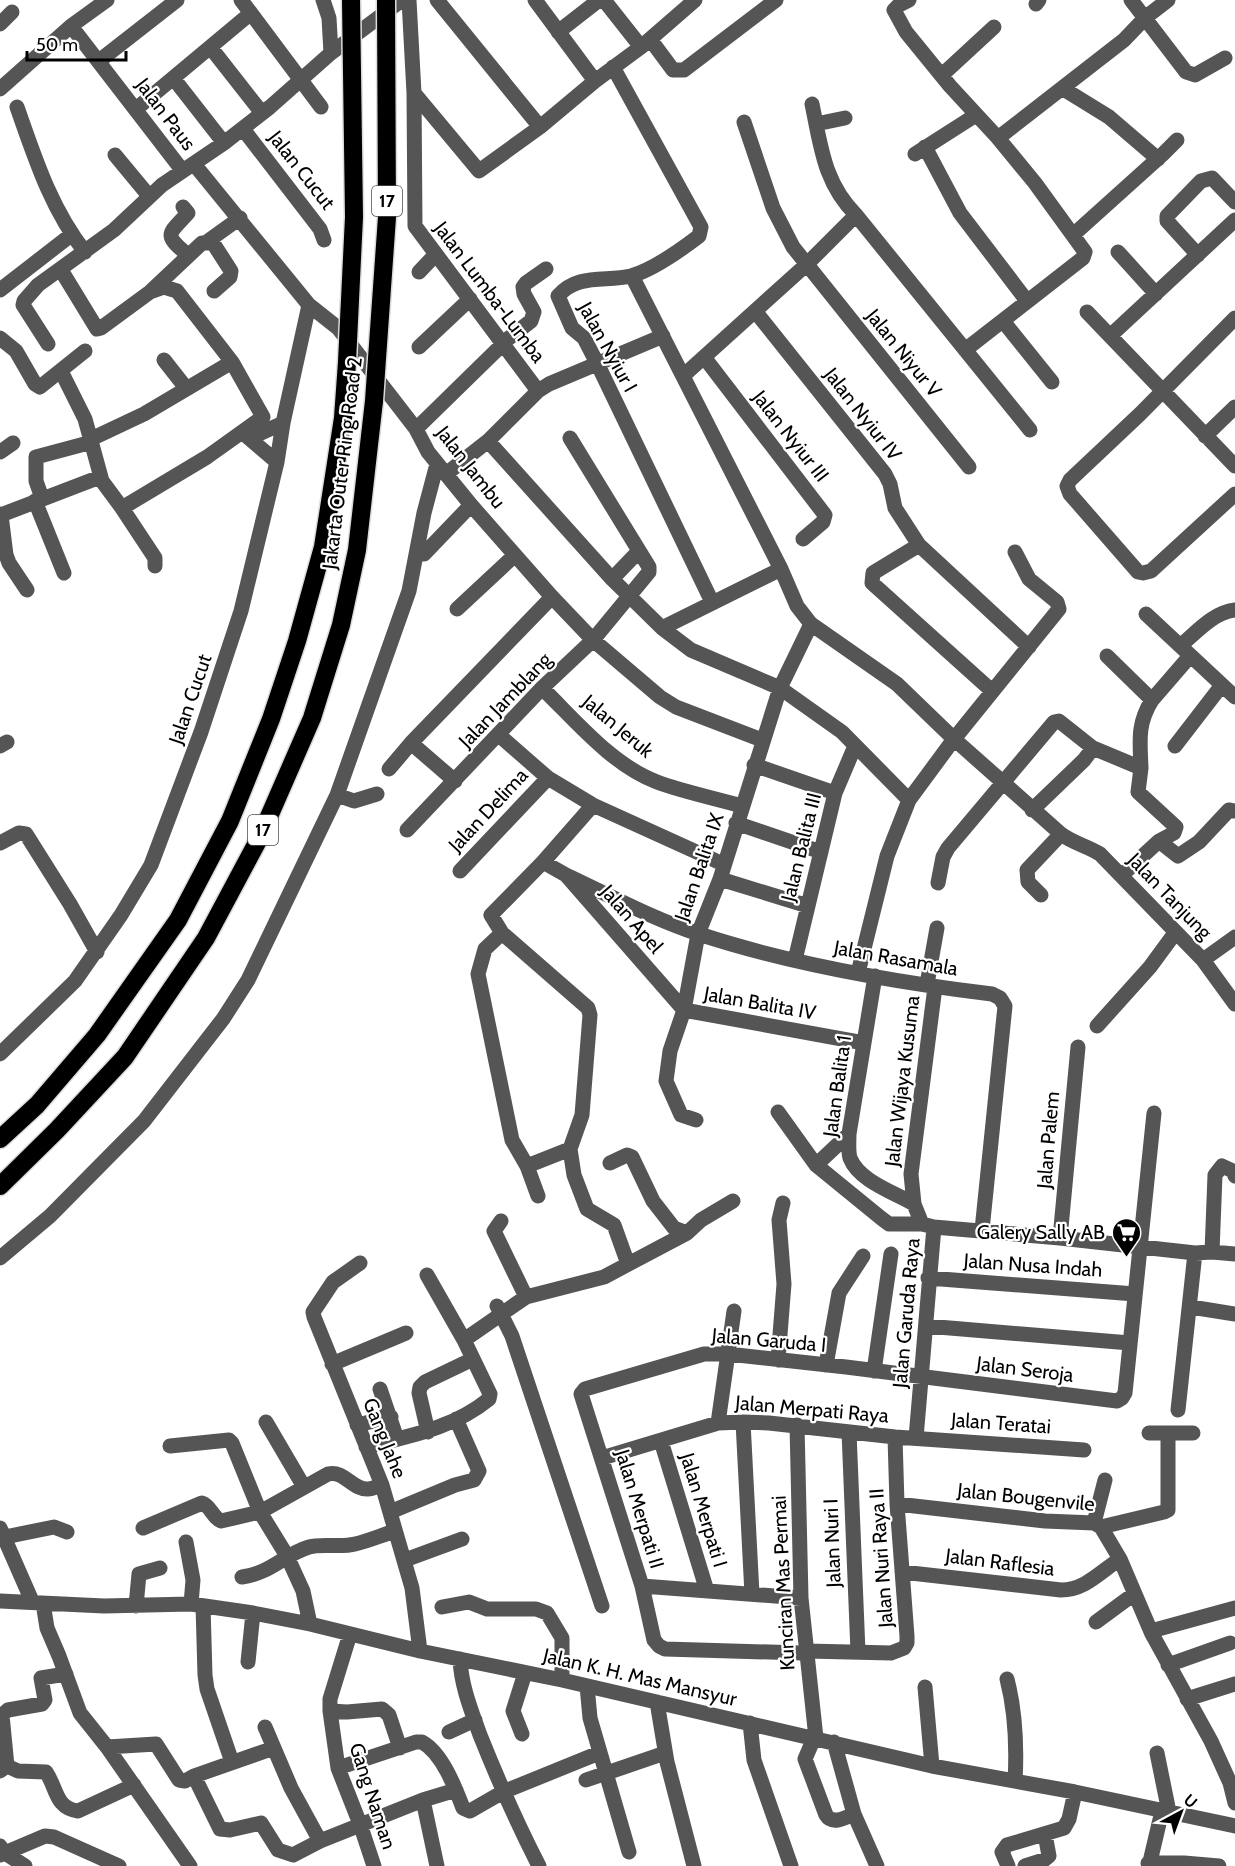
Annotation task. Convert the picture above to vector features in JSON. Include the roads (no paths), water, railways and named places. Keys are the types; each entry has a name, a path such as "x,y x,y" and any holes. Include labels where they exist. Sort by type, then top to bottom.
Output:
{"highway":[{"name":"Jakarta Outer Ring Road 2","path":"0,1139 37,1105 97,1035 178,920 230,821 271,719 297,641 323,547 343,418 354,217 351,0"},
{"name":"Jakarta Outer Ring Road 2","path":"0,1186 57,1130 125,1057 206,938 261,835 312,718 341,625 357,550 374,401 387,217 386,0"}],"street":[{"path":"0,89 71,26 107,0"},
{"path":"99,61 177,0"},
{"path":"241,0 321,107"},
{"path":"322,0 329,18 331,53"},
{"path":"48,344 26,310 24,301 38,285 114,230 149,195 243,129 331,53 402,0"},
{"name":"Jalan Lumba-Lumba","path":"409,0 414,93 415,226 538,391"},
{"path":"437,0 540,127"},
{"path":"535,0 595,81"},
{"path":"558,32 599,0"},
{"path":"604,0 673,70 684,70 776,0"},
{"path":"414,93 479,171 540,127 695,0"},
{"path":"909,0 894,10 906,32 976,116 998,138 1085,252 1083,258 965,350"},
{"path":"1131,0 1186,72 1195,75 1225,58"},
{"path":"998,138 1124,40 1146,17 1168,0"},
{"path":"0,24 12,12"},
{"path":"136,109 251,13"},
{"name":"Jalan Paus","path":"71,26 136,109 188,167"},
{"path":"942,75 994,27"},
{"path":"211,48 262,113"},
{"name":"Jalan Nyiur I","path":"613,67 701,227 699,236 675,254 632,276 583,280 564,289 558,296 572,328 584,338 598,365 712,602"},
{"path":"174,78 224,143"},
{"path":"1062,88 1110,117 1158,159"},
{"path":"812,104 822,154 832,185 842,201 856,215 1030,430"},
{"path":"17,107 43,179 71,235 85,252"},
{"path":"976,116 920,151 960,213 1027,300"},
{"path":"816,124 845,118"},
{"name":"Jalan Niyur V","path":"744,122 773,208 793,247 969,467"},
{"name":"Jalan Cucut","path":"243,129 320,229 324,240"},
{"path":"1073,235 1177,140"},
{"path":"115,156 149,195"},
{"name":"Jalan Jambu","path":"188,167 240,218 309,305 338,327 416,429 428,452 471,506 552,597 594,640 660,697 676,707 762,740"},
{"path":"1198,255 1167,221 1167,216 1207,178 1212,178 1235,202"},
{"path":"183,207 189,213 170,236 172,241 188,255"},
{"path":"683,376 806,265 856,215"},
{"path":"208,242 240,218"},
{"path":"1110,336 1235,220"},
{"path":"0,290 71,235"},
{"path":"61,270 94,327 97,328 101,328 150,292 202,243 213,243 231,271 230,277 214,291"},
{"path":"1118,252 1156,294"},
{"path":"419,272 436,254"},
{"path":"416,429 533,317 534,312 524,294 523,287 546,268"},
{"path":"632,276 782,569 797,606 811,624"},
{"path":"150,292 164,287 177,291 231,362 262,413 261,419 246,435"},
{"path":"419,347 470,299"},
{"name":"Jalan Cucut","path":"0,1054 75,981 121,915 151,865 201,732 241,611 277,462 283,423 309,305"},
{"name":"Jalan Nyiur IV","path":"755,311 885,474 890,484 895,508 919,545 1029,647"},
{"path":"1087,312 1235,466"},
{"path":"1235,318 1070,480 1067,486 1070,494 1138,572 1143,573 1151,571 1235,494"},
{"path":"1003,321 1052,382"},
{"path":"0,1258 50,1216 144,1121 223,1019 248,980 337,795 409,591 424,513 441,469 488,441 538,391 663,336"},
{"path":"0,338 16,351 37,386 40,387 85,351"},
{"name":"Jalan Nyiur III","path":"704,357 825,515 823,522 803,538"},
{"path":"164,360 186,388"},
{"path":"64,573 39,499 36,457 92,440 144,414 231,362"},
{"path":"61,371 85,419 100,477 123,508 154,558 155,566"},
{"path":"1206,436 1235,406"},
{"path":"123,508 246,435 283,423"},
{"path":"246,435 277,462"},
{"name":"Jalan Jamblang","path":"407,830 500,735 542,688 594,640 649,570 570,438"},
{"path":"488,441 612,579 662,628 691,650 780,688 842,732 909,800"},
{"path":"27,590 6,555 1,515 100,477"},
{"path":"424,554 471,506"},
{"path":"919,545 873,573 872,583 992,691"},
{"path":"612,579 638,552"},
{"path":"858,973 887,856 909,800 954,739 1059,609 1059,605 1029,579 1015,552"},
{"path":"457,609 515,555"},
{"path":"662,628 782,569"},
{"path":"389,769 411,743 552,597"},
{"path":"1122,875 1159,841 1174,833 1176,827 1138,792 1141,768 1140,731 1143,713 1185,651 1212,618 1226,611 1235,610"},
{"path":"1146,614 1235,697"},
{"name":"Jalan Balita IX","path":"696,1120 681,1115 666,1081 670,1052 684,1010 698,934 721,871 780,688 811,624"},
{"name":"Jalan Tanjung","path":"811,624 897,684 954,739 1061,834 1070,841 1086,845 1100,854 1203,960 1235,1004"},
{"path":"1107,656 1152,699"},
{"path":"1175,746 1222,685"},
{"name":"Jalan Jeruk","path":"542,688 600,744 629,768 656,782 742,806"},
{"path":"938,883 943,857 948,848 1056,721 1093,748 1141,768"},
{"path":"500,735 548,778 593,805 721,871 808,906"},
{"path":"411,743 455,781"},
{"name":"Jalan Balita III","path":"795,960 835,793 855,746"},
{"path":"1032,810 1084,760 1093,748"},
{"path":"754,765 835,793"},
{"name":"Jalan Delima","path":"460,871 548,778"},
{"path":"337,795 354,801 377,794"},
{"path":"593,805 543,862 491,915 502,933 583,1002 590,1016 582,1115 570,1149 574,1174 587,1209 615,1225 628,1264"},
{"path":"1159,841 1178,856 1199,842 1229,810 1235,811"},
{"path":"736,823 821,852"},
{"path":"0,843 19,833 26,834 70,903 97,951"},
{"path":"1041,895 1028,882 1027,870 1061,834"},
{"name":"Jalan Apel","path":"543,862 566,874 684,1010"},
{"name":"Jalan Rasamala","path":"566,874 698,934 795,960 931,986 992,994 1000,998 1005,1006 982,1230"},
{"name":"Jalan Wijaya Kusuma","path":"928,1226 914,1204 911,1174 937,928"},
{"path":"502,933 485,949 478,974 512,1140 527,1166 538,1196"},
{"path":"1096,1026 1150,967 1175,933"},
{"path":"1203,960 1235,937"},
{"name":"Jalan Balita 1","path":"875,976 849,1134 850,1157 860,1172 873,1184 914,1204"},
{"name":"Jalan Balita IV","path":"684,1010 864,1043"},
{"name":"Jalan Palem","path":"1060,1238 1078,1047"},
{"path":"778,1112 816,1165 889,1224 982,1230 1195,1253 1235,1254"},
{"path":"926,1326 1130,1342 1154,1113"},
{"path":"816,1165 849,1134"},
{"path":"527,1166 570,1149"},
{"path":"610,1163 627,1155 632,1157 653,1201 674,1228 687,1233"},
{"path":"1212,1252 1215,1175 1222,1166 1233,1171 1235,1176"},
{"path":"464,1340 500,1311 526,1297 604,1277 687,1233 701,1220 733,1201"},
{"path":"778,1360 784,1284 779,1220 783,1203"},
{"path":"501,1221 494,1231 526,1297"},
{"name":"Jalan Garuda Raya","path":"915,1438 926,1326 928,1226"},
{"path":"1178,1410 1191,1307 1195,1253"},
{"path":"874,1371 891,1254"},
{"path":"825,1365 839,1293 863,1256"},
{"name":"Gang Jahe","path":"360,1263 333,1282 314,1312 332,1364 382,1485 412,1588 420,1651"},
{"path":"366,1447 428,1432 489,1400 490,1394 464,1340 427,1275"},
{"name":"Jalan Nusa Indah","path":"928,1278 1135,1294"},
{"path":"1191,1307 1235,1314"},
{"path":"500,1311 512,1336 602,1606"},
{"path":"718,1423 734,1311"},
{"path":"332,1364 406,1334"},
{"name":"Jalan Seroja","path":"922,1377 1117,1401 1125,1393 1130,1342"},
{"name":"Jalan Garuda I","path":"582,1391 704,1354 728,1354 922,1377"},
{"path":"428,1432 419,1393 420,1387 425,1382 473,1359"},
{"path":"380,1389 397,1439"},
{"name":"Jalan Merpati II","path":"582,1391 642,1586 654,1640"},
{"path":"357,1425 391,1417"},
{"path":"390,1512 455,1485 474,1480 479,1472 456,1419"},
{"path":"266,1422 303,1487"},
{"path":"743,1422 752,1594"},
{"name":"Jalan Merpati Raya","path":"602,1458 718,1423 797,1425 915,1438"},
{"name":"Kunciran Mas Permai","path":"797,1425 801,1599 815,1738 805,1759 828,1819 833,1821 854,1814"},
{"name":"Jalan Nuri I","path":"849,1432 858,1652"},
{"path":"1149,1433 1193,1433"},
{"path":"1105,1480 1098,1525 1168,1510 1168,1433"},
{"name":"Jalan Nuri Raya II","path":"654,1640 659,1646 676,1651 891,1653 904,1648 907,1636 897,1504 895,1437"},
{"name":"Jalan Teratai","path":"915,1438 1084,1450"},
{"path":"170,1446 229,1440 234,1447 260,1512 287,1556 303,1592 310,1624"},
{"name":"Jalan Merpati I","path":"661,1441 707,1591"},
{"path":"143,1528 202,1503 208,1506 216,1518 221,1521 260,1512 334,1472 359,1487 369,1489 382,1485"},
{"name":"Jalan Bougenvile","path":"897,1504 1098,1525 1120,1559 1168,1665 1233,1782 1235,1803"},
{"path":"68,1532 54,1527 2,1533 38,1602 80,1713 107,1747 190,1866"},
{"path":"242,1578 256,1575 273,1567 287,1556 311,1546 354,1545 395,1531"},
{"path":"405,1560 462,1539"},
{"path":"186,1542 197,1605 207,1689 232,1762"},
{"name":"Jalan Raflesia","path":"902,1572 1072,1590 1082,1586 1120,1559"},
{"path":"136,1606 139,1574 160,1568"},
{"path":"642,1586 801,1599"},
{"path":"1096,1622 1134,1594"},
{"name":"Jalan K. H. Mas Mansyur","path":"0,1601 136,1606 197,1605 253,1613 562,1680 932,1766 1075,1792 1235,1826"},
{"path":"442,1607 469,1602 487,1609 536,1609 547,1613 562,1638 562,1680"},
{"path":"1151,1631 1235,1608"},
{"path":"248,1662 253,1613"},
{"name":"Gang Naman","path":"350,1634 330,1699 330,1711 338,1768 374,1866"},
{"path":"1168,1665 1230,1643"},
{"path":"460,1659 460,1674 475,1720 503,1792 539,1866"},
{"path":"522,1734 513,1711 525,1673"},
{"path":"66,1674 41,1678 45,1700 42,1704 8,1710 2,1715 4,1768 46,1772 60,1802 68,1810 78,1811 134,1785"},
{"path":"1007,1679 1015,1718 1016,1781"},
{"path":"1187,1699 1235,1684"},
{"path":"587,1686 590,1718 599,1754 629,1852"},
{"path":"925,1687 932,1766"},
{"path":"657,1702 665,1753 694,1866"},
{"path":"330,1711 382,1709 389,1715 400,1748"},
{"path":"449,1732 475,1720"},
{"path":"750,1723 754,1760 791,1866"},
{"path":"265,1727 291,1788 320,1841"},
{"path":"338,1768 422,1742 434,1751 456,1790 463,1808 468,1811 503,1792 599,1754"},
{"path":"834,1742 854,1814 878,1866"},
{"path":"107,1747 156,1744 179,1780 185,1781 274,1748"},
{"path":"586,1780 665,1753"},
{"path":"1157,1753 1165,1812 1148,1864 1184,1863 1219,1866"},
{"path":"194,1776 220,1829 230,1830 261,1822 278,1850 293,1855 360,1824 456,1790"},
{"path":"1008,1866 1002,1852 1007,1845 1059,1831 1067,1825 1075,1792"},
{"path":"423,1800 437,1866"},
{"path":"1025,1866 1047,1858 1049,1852 1045,1834"},
{"path":"2,1852 45,1836 54,1837 119,1866"},
{"path":"2,1852 25,1866"}],"place":[{"name":"Galery Sally AB","path":"1126,1258"}]}
